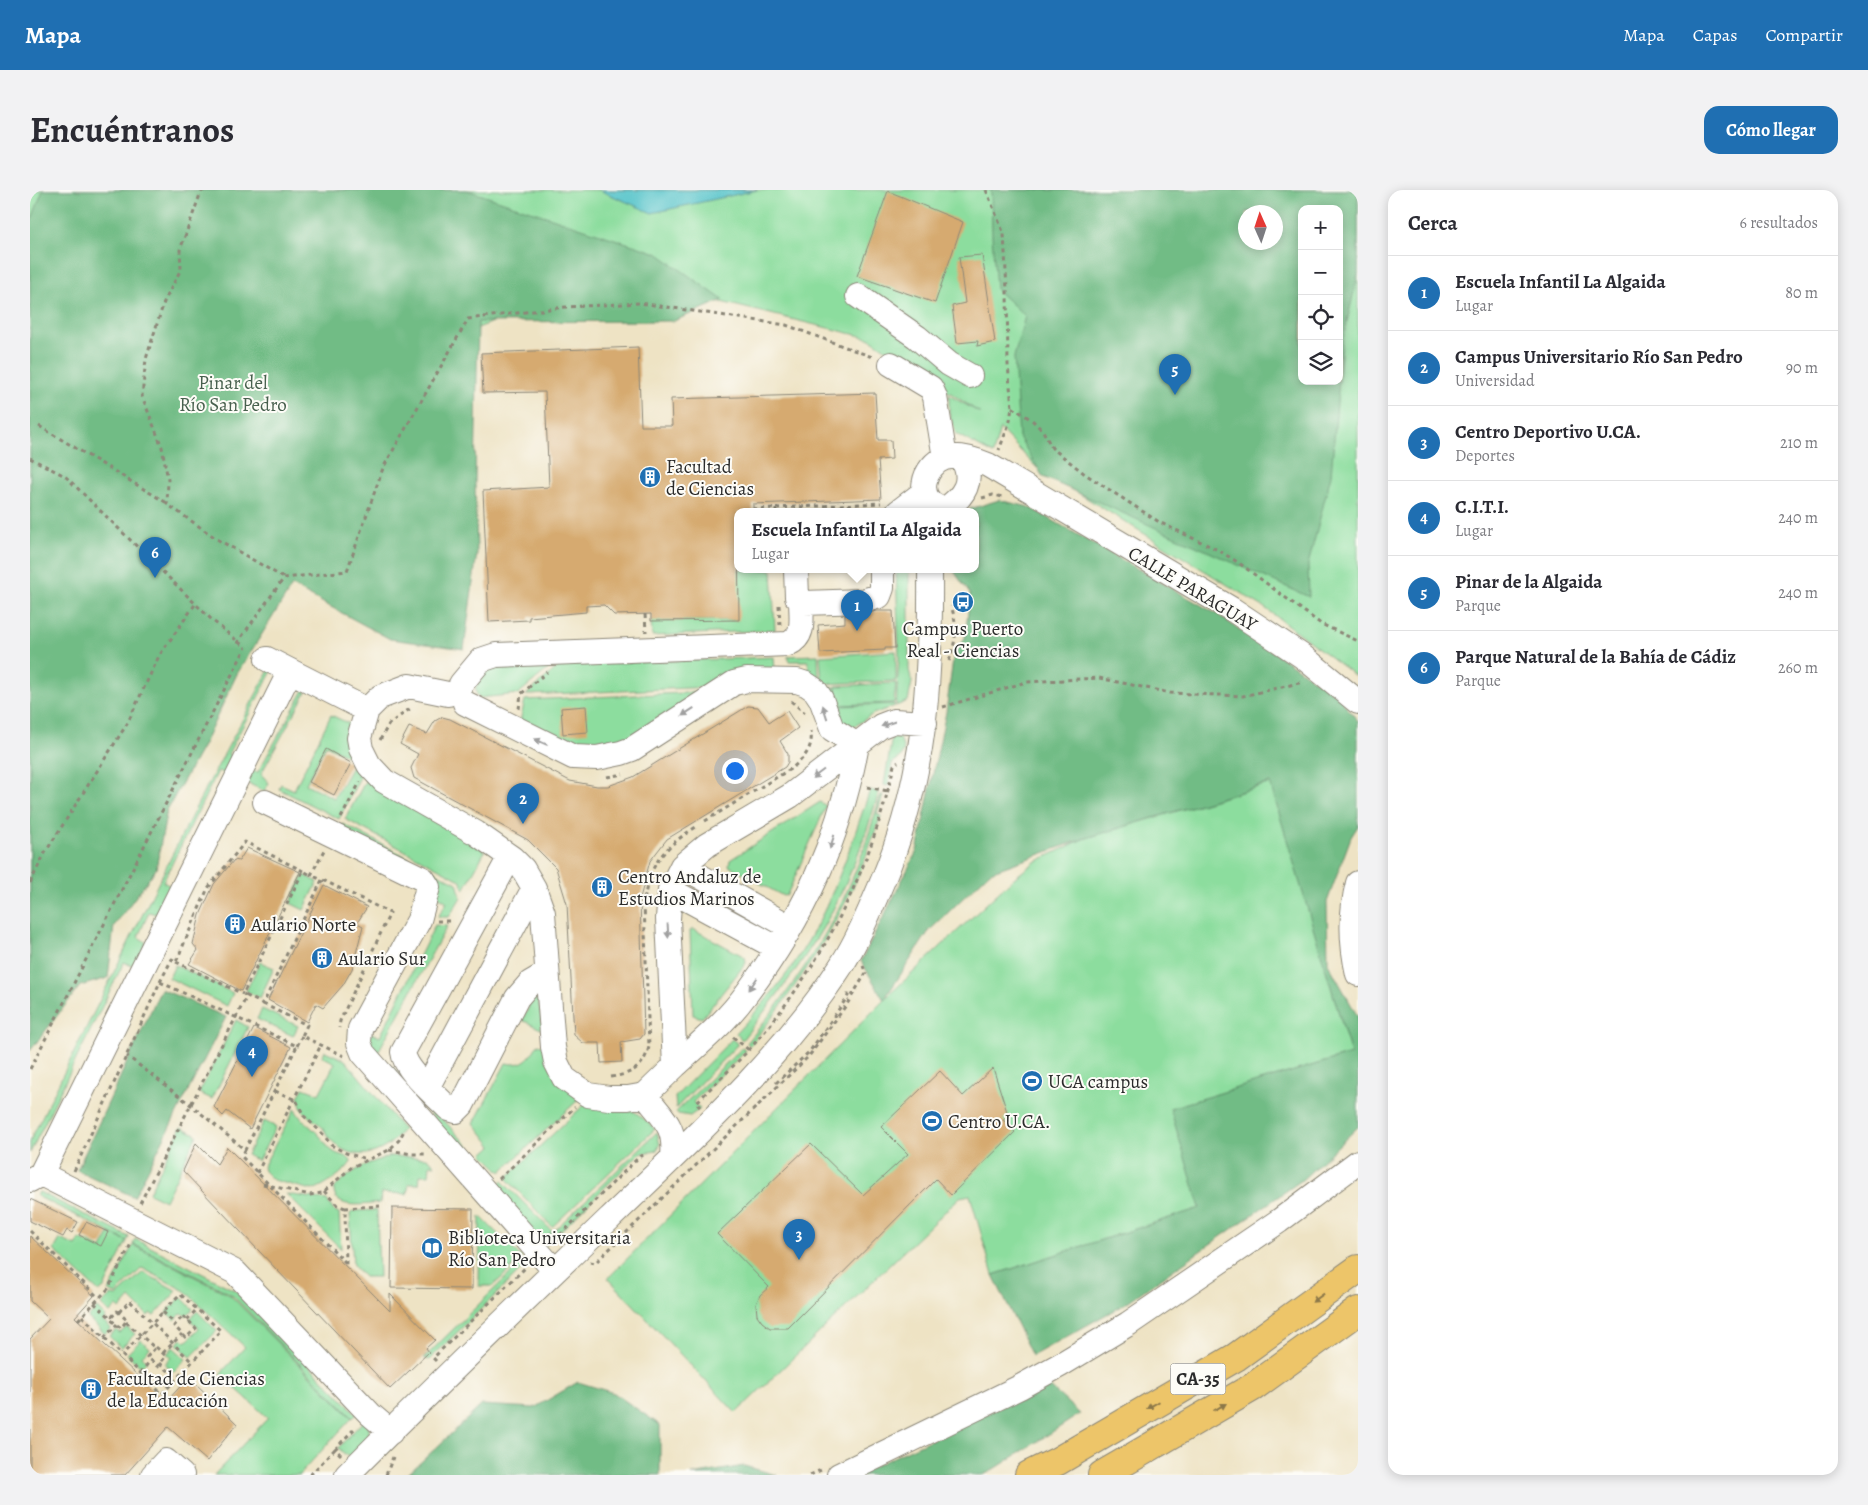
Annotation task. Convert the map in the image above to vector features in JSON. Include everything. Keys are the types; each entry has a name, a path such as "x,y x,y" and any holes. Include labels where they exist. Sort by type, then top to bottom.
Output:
{"highway":[{"name":"CA-35","path":"1029,1475 1058,1461 1236,1357 1358,1269"},
{"name":"CA-35","path":"1102,1475 1253,1387 1358,1312"}],"street":[{"path":"858,296 917,337 949,364 970,376"},
{"path":"891,364 931,388 954,458 968,468 973,494"},
{"path":"931,388 949,364"},
{"path":"932,504 930,470 935,464 954,458"},
{"name":"CALLE PARAGUAY","path":"954,458 973,459 988,465 1016,488 1233,610 1327,676 1358,702"},
{"path":"893,507 932,504 959,499 993,484 1016,488"},
{"path":"796,573 797,597 804,603 863,601 879,596 882,588 882,573"},
{"path":"347,1475 394,1440 549,1264 664,1156 700,1131 782,1046 814,1005 842,963 895,850 918,760 933,720 937,666 930,578"},
{"path":"458,694 481,660 496,655 788,644 797,640 801,633 801,600"},
{"path":"267,660 367,710"},
{"path":"289,672 36,1177 140,1214 235,1272 394,1440"},
{"path":"740,680 780,680 797,681 815,690 821,699 832,729 857,745 848,793 827,856 790,927 740,1001 715,1030 645,1095 609,1098 588,1095 564,1078 556,1062 543,913 534,888 523,869 512,858 476,832 384,781 369,765 361,749 359,738 367,710 380,697 409,686 458,694 514,729 573,757 610,756 632,749 740,680"},
{"path":"675,1066 668,919 670,890 682,866 707,845 790,796 881,726 894,721 933,720"},
{"path":"265,802 331,836 423,879 428,886 428,893 419,920 360,1029 359,1043 363,1053 398,1094 549,1264"},
{"path":"512,858 406,1044 404,1060 450,1109 456,1111 462,1105 518,998 530,984 547,973"},
{"path":"682,866 790,927"},
{"path":"1358,883 1351,926 1352,951 1358,974"},
{"path":"398,1094 422,1080 534,888"},
{"path":"670,890 777,948"},
{"path":"645,1095 670,1126 674,1136 664,1156"},
{"path":"670,1126 682,1131 700,1131"},
{"path":"838,1475 1012,1391 1060,1365 1128,1324 1279,1221 1358,1162"},
{"path":"153,1475 166,1461 182,1475"}],"path":[{"path":"167,504 168,480 162,447 142,396 146,358 164,302 181,269 180,250 201,192 204,190"},
{"path":"986,190 1004,234 1008,365 1012,407 1010,421 998,452"},
{"path":"39,426 167,504 217,539 284,578 347,571 383,468 468,319 566,307 640,303 786,325 891,364"},
{"path":"1012,407 1032,420 1043,431 1052,448 1085,474 1159,522 1218,550 1240,563 1321,624 1358,641"},
{"path":"30,458 65,476 238,643 267,660"},
{"path":"1016,488 1021,498 1017,499 973,494 1016,488"},
{"path":"854,508 893,507"},
{"path":"238,643 284,578"},
{"path":"30,883 45,853 127,724 159,656 196,603"},
{"path":"937,666 954,646 956,620 949,603"},
{"path":"30,1069 246,647"},
{"path":"514,729 522,694 550,670"},
{"path":"943,707 1026,682 1099,678 1170,693 1244,696 1327,676"},
{"path":"933,720 943,707 944,698"},
{"path":"789,699 798,706 808,720"},
{"path":"311,875 369,765 388,724 400,714 415,706"},
{"path":"606,1078 635,1071 646,1057 649,1047 644,903 649,881 659,858 676,840 792,768 805,757 811,747 810,727"},
{"path":"381,737 381,743"},
{"path":"604,778 630,772"},
{"path":"862,789 863,786 888,792"},
{"path":"176,962 208,888 245,842 322,880 263,1004"},
{"path":"242,994 303,871"},
{"path":"419,920 474,922"},
{"path":"82,1175 74,1171 172,959 307,1025 242,1157 346,1265 345,1208"},
{"path":"588,1262 595,1263 809,1056 842,1011 866,973 861,961"},
{"path":"160,982 297,1046"},
{"path":"78,1320 108,1289 140,1214 191,1104 247,996"},
{"path":"302,1036 347,1057"},
{"path":"257,1173 321,1045"},
{"path":"126,1056 191,1104 245,1150"},
{"path":"275,1091 294,1099 304,1116 323,1134 331,1145 346,1153 366,1159"},
{"path":"486,1191 588,1095"},
{"path":"263,1184 310,1194 324,1191 341,1176 366,1159 389,1150 399,1140 407,1126 413,1133"},
{"path":"389,1150 412,1154 431,1153 425,1146"},
{"path":"549,1264 558,1237 640,1156 664,1156"},
{"path":"324,1191 337,1205 345,1208 380,1206"},
{"path":"131,1199 140,1214"},
{"path":"30,1231 99,1298"},
{"path":"82,1316 104,1338 162,1394 221,1331 180,1294 122,1355"},
{"path":"94,1302 121,1328 126,1322"},
{"path":"111,1318 130,1302 192,1362"},
{"path":"187,1320 197,1309"},
{"path":"119,1312 127,1320 126,1322 166,1356 158,1366 147,1356 155,1348"},
{"path":"163,1312 186,1338 196,1328 183,1316 175,1324"},
{"path":"104,1338 117,1324"},
{"path":"163,1353 182,1334"},
{"path":"140,1373 151,1360"},
{"path":"160,1363 176,1378"},
{"path":"386,1475 394,1440"},
{"path":"310,1475 335,1449"}],"green space":[{"path":"30,190 1358,190 1358,678 1265,608 1036,467 1000,429 993,454 956,434 949,413 949,395 980,413 869,338 606,274 447,341 296,548 30,1011"},
{"name":"Pinar del Río San Pedro","path":"43,190 467,190 657,253 723,300 674,321 478,322 475,483 477,553 464,649 390,639 292,586 237,674 204,744 167,810 156,869 114,926 108,978 80,986 30,1051 30,224"},
{"path":"991,190 1358,190 1358,274 1343,339 1343,205 1298,205 1298,385 1339,385 1331,475 1308,565 1309,597 1043,477 1019,437 1014,357 1025,316 996,289"},
{"path":"999,500 1029,507 1215,613 1337,695 1358,721 1358,826 1351,837 1327,902 1328,963 1358,1017 1358,1127 1302,1180 1123,1305 1032,1356 993,1275 1200,1208 1170,1108 1351,1054 1270,783 1083,839 990,872 929,931 884,1000 861,961 917,851 946,712 954,652 965,638 970,594 955,573 979,573 979,508 973,508"},
{"path":"737,573 772,573 775,630 652,636 651,621 738,620"},
{"path":"896,573 909,573 909,670 912,682 908,701 896,706 899,657"},
{"path":"896,651 896,681 822,684 820,656"},
{"path":"818,655 819,681 784,670 809,669 808,661 789,661 788,656"},
{"path":"774,657 775,670 713,687 526,695 560,665"},
{"path":"553,665 518,694 479,698 477,694 476,685 490,667"},
{"path":"269,670 272,671 228,754 238,760 231,776 218,771 163,882 172,887 159,915 149,912 138,937 146,942 134,967 124,962 30,1153 30,1141 197,805"},
{"path":"896,683 894,703 837,705 836,686"},
{"path":"823,687 835,687 836,706 894,704 895,706 873,714 852,728 841,728"},
{"path":"304,690 306,692 261,774 269,783 264,791 243,781 253,771 258,772"},
{"path":"707,692 625,747 579,753 519,726 525,700"},
{"path":"331,715 352,725 355,760 326,745 306,784 334,798 353,765 363,771 339,819 279,789 281,784 294,790"},
{"path":"892,737 900,738 904,750 900,758 892,763 888,786 884,785"},
{"path":"367,778 485,851 464,890 460,880 345,819"},
{"name":"UCA campus","path":"1271,783 1351,1054 1171,1108 1201,1208 993,1275 970,1195 960,1197 736,1413 608,1278 890,994 1014,878 1035,862 1083,839"},
{"path":"870,790 879,792 874,810 862,844 833,910 796,970 742,1040 736,1033 767,999 788,972 819,922 838,879"},
{"path":"881,795 883,795 877,814 881,816 858,876 839,915 804,973 750,1046 747,1043 802,971 837,912 857,867"},
{"path":"820,802 826,806 787,895 783,896 729,866 730,860"},
{"path":"343,824 457,883 461,897 449,917 438,917 447,902 340,830"},
{"path":"304,875 318,882 304,910 290,903"},
{"path":"435,925 447,926 378,1052 379,1058 395,1069 404,1079 396,1082 375,1060 368,1047 367,1040 369,1032 380,1037"},
{"path":"693,929 745,957 746,963 702,1018 693,1015 690,931"},
{"path":"260,962 274,968 260,998 246,991"},
{"path":"175,965 233,993 227,1006 169,978"},
{"path":"161,989 226,1017 134,1197 77,1170"},
{"path":"535,997 538,999 543,1030 522,1020 529,1007 525,1004 530,998"},
{"path":"262,1009 298,1026 293,1036 257,1019"},
{"path":"236,1020 248,1027 212,1099 199,1093"},
{"path":"732,1039 738,1044 676,1108 675,1097"},
{"path":"538,1044 545,1046 578,1100 501,1172 483,1154 492,1146 474,1123 506,1063 517,1064 525,1060"},
{"path":"742,1048 746,1051 693,1102 700,1109 690,1116 676,1112"},
{"path":"325,1051 345,1060 403,1129 397,1137 380,1150 361,1154 342,1149 301,1108 298,1097 303,1088 319,1094 335,1063 322,1056"},
{"path":"412,1087 497,1176 489,1184 410,1090"},
{"path":"586,1103 624,1107 638,1114 655,1129 552,1227 506,1178"},
{"path":"295,1108 302,1119 329,1148 351,1161 334,1178 312,1190 273,1180 264,1171 263,1167"},
{"path":"264,1121 276,1127 258,1161 247,1155"},
{"path":"181,1127 197,1135 165,1201 149,1193"},
{"path":"657,1132 660,1145 656,1151 639,1154 545,1246 542,1242"},
{"path":"392,1156 427,1158 435,1165 430,1165 429,1175 420,1175 419,1184 409,1184 407,1194 381,1193 380,1203 351,1205 339,1201 335,1196 334,1189 353,1172 368,1164"},
{"path":"502,1181 552,1231 541,1242 492,1189"},
{"path":"39,1192 129,1237 127,1241 37,1196"},
{"path":"286,1194 327,1200 333,1210 339,1213 341,1249"},
{"path":"377,1210 379,1277 364,1277 353,1265 350,1214 353,1211"},
{"path":"480,1216 522,1258 493,1286 479,1286"},
{"path":"109,1233 127,1241 104,1288 99,1292 54,1250 60,1239 76,1246 80,1239 102,1249"},
{"path":"135,1239 236,1291 357,1414 353,1418 231,1294 133,1244"},
{"path":"133,1245 230,1295 352,1418 299,1475 214,1475 268,1418 220,1374 245,1347 185,1291 142,1268 116,1294 109,1291"},
{"path":"522,1262 522,1269 429,1360 424,1358"},
{"path":"143,1272 177,1291 154,1316 150,1313 148,1316 130,1298 120,1309 117,1306 110,1313 101,1305 111,1295 117,1296"},
{"path":"181,1297 193,1309 186,1316 182,1313 175,1320 166,1312"},
{"path":"97,1308 106,1317 103,1321 111,1328 105,1334 88,1318"},
{"path":"197,1311 217,1331 191,1357 177,1344 182,1338 186,1342 199,1329 190,1319"},
{"path":"127,1327 135,1334 121,1348 109,1336 116,1330 120,1333"},
{"path":"141,1340 150,1348 142,1356 147,1361 141,1367 127,1354"},
{"path":"173,1347 186,1359 174,1372 165,1364 171,1357 167,1354"},
{"path":"578,1382 614,1393 660,1425 660,1475 407,1475 482,1405 534,1408"},
{"path":"1048,1385 1080,1414 990,1472 982,1475 855,1475"},
{"path":"365,1419 369,1431 368,1436 348,1457 338,1448"},
{"path":"744,1466 777,1475 692,1475"}],"water":[{"path":"599,190 757,190 652,213"}],"building":[{"path":"888,191 963,222 935,303 857,276"},
{"path":"982,255 995,342 977,346 978,341 957,343 952,306 965,303 959,257"},
{"name":"Facultad de Ciencias","path":"638,347 641,426 672,426 671,399 875,393 878,440 891,440 892,459 878,460 881,499 753,504 753,508 734,508 734,573 739,573 739,620 651,621 651,614 614,615 604,605 586,606 586,612 529,617 529,620 489,622 483,491 549,487 545,392 483,393 481,353"},
{"path":"876,611 893,611 895,648 820,653 818,625 845,623 845,615 864,615"},
{"path":"586,706 588,732 563,734 561,708"},
{"name":"Centro Andaluz de Estudios Marinos","path":"748,706 758,707 769,722 787,711 798,728 780,741 788,754 788,762 785,767 667,839 650,861 640,898 644,1034 640,1039 621,1042 622,1062 601,1063 600,1043 583,1043 574,1035 567,904 556,868 528,840 414,778 411,768 418,754 400,744 409,727 427,734 435,721 442,717 450,719 570,781 608,786 633,777"},
{"path":"326,749 351,763 334,795 309,782"},
{"name":"Aulario Norte","path":"247,848 300,872 241,991 189,964 198,950 193,944 200,915 214,884 234,860 239,861"},
{"name":"Aulario Sur","path":"324,885 367,907 357,923 363,926 352,969 343,985 323,1008 316,1004 307,1022 268,1000"},
{"path":"254,1028 291,1047 250,1129 227,1111 223,1116 214,1107"},
{"path":"993,1068 1008,1115 1003,1120 1015,1132 951,1195 936,1179 788,1328 770,1328 762,1322 757,1315 756,1304 760,1295 769,1287 717,1234 811,1144 863,1195 908,1154 881,1127 940,1071 963,1096"},
{"path":"196,1143 217,1164 227,1147 390,1311 390,1294 435,1340 426,1348 429,1352 390,1389 183,1171"},
{"path":"30,1199 78,1222 72,1233 67,1230 63,1237 30,1221"},
{"name":"Biblioteca Universitaria Río San Pedro","path":"392,1208 473,1209 472,1289 391,1288"},
{"path":"86,1222 108,1232 101,1246 79,1235"},
{"name":"Facultad de Ciencias de la Educación","path":"30,1236 94,1296 75,1317 166,1402 189,1377 237,1424 207,1461 168,1427 125,1475 30,1475 30,1339 49,1319 30,1301"}],"place":[{"name":"Pinar de la Algaida","path":"1175,395"},
{"name":"Facultad de Ciencias","path":"650,477"},
{"name":"Parque Natural de la Bahía de Cádiz","path":"155,578"},
{"name":"Campus Puerto Real - Ciencias","path":"963,602"},
{"name":"Escuela Infantil La Algaida","path":"857,631"},
{"name":"Campus Universitario Río San Pedro","path":"523,824"},
{"name":"Centro Andaluz de Estudios Marinos","path":"602,887"},
{"name":"Aulario Norte","path":"235,924"},
{"name":"Aulario Sur","path":"322,958"},
{"name":"C.I.T.I.","path":"252,1077"},
{"name":"UCA campus","path":"1032,1081"},
{"name":"Centro U.CA.","path":"932,1121"},
{"name":"Biblioteca Universitaria Río San Pedro","path":"432,1248"},
{"name":"Centro Deportivo U.CA.","path":"799,1260"},
{"name":"Facultad de Ciencias de la Educación","path":"91,1389"}]}
